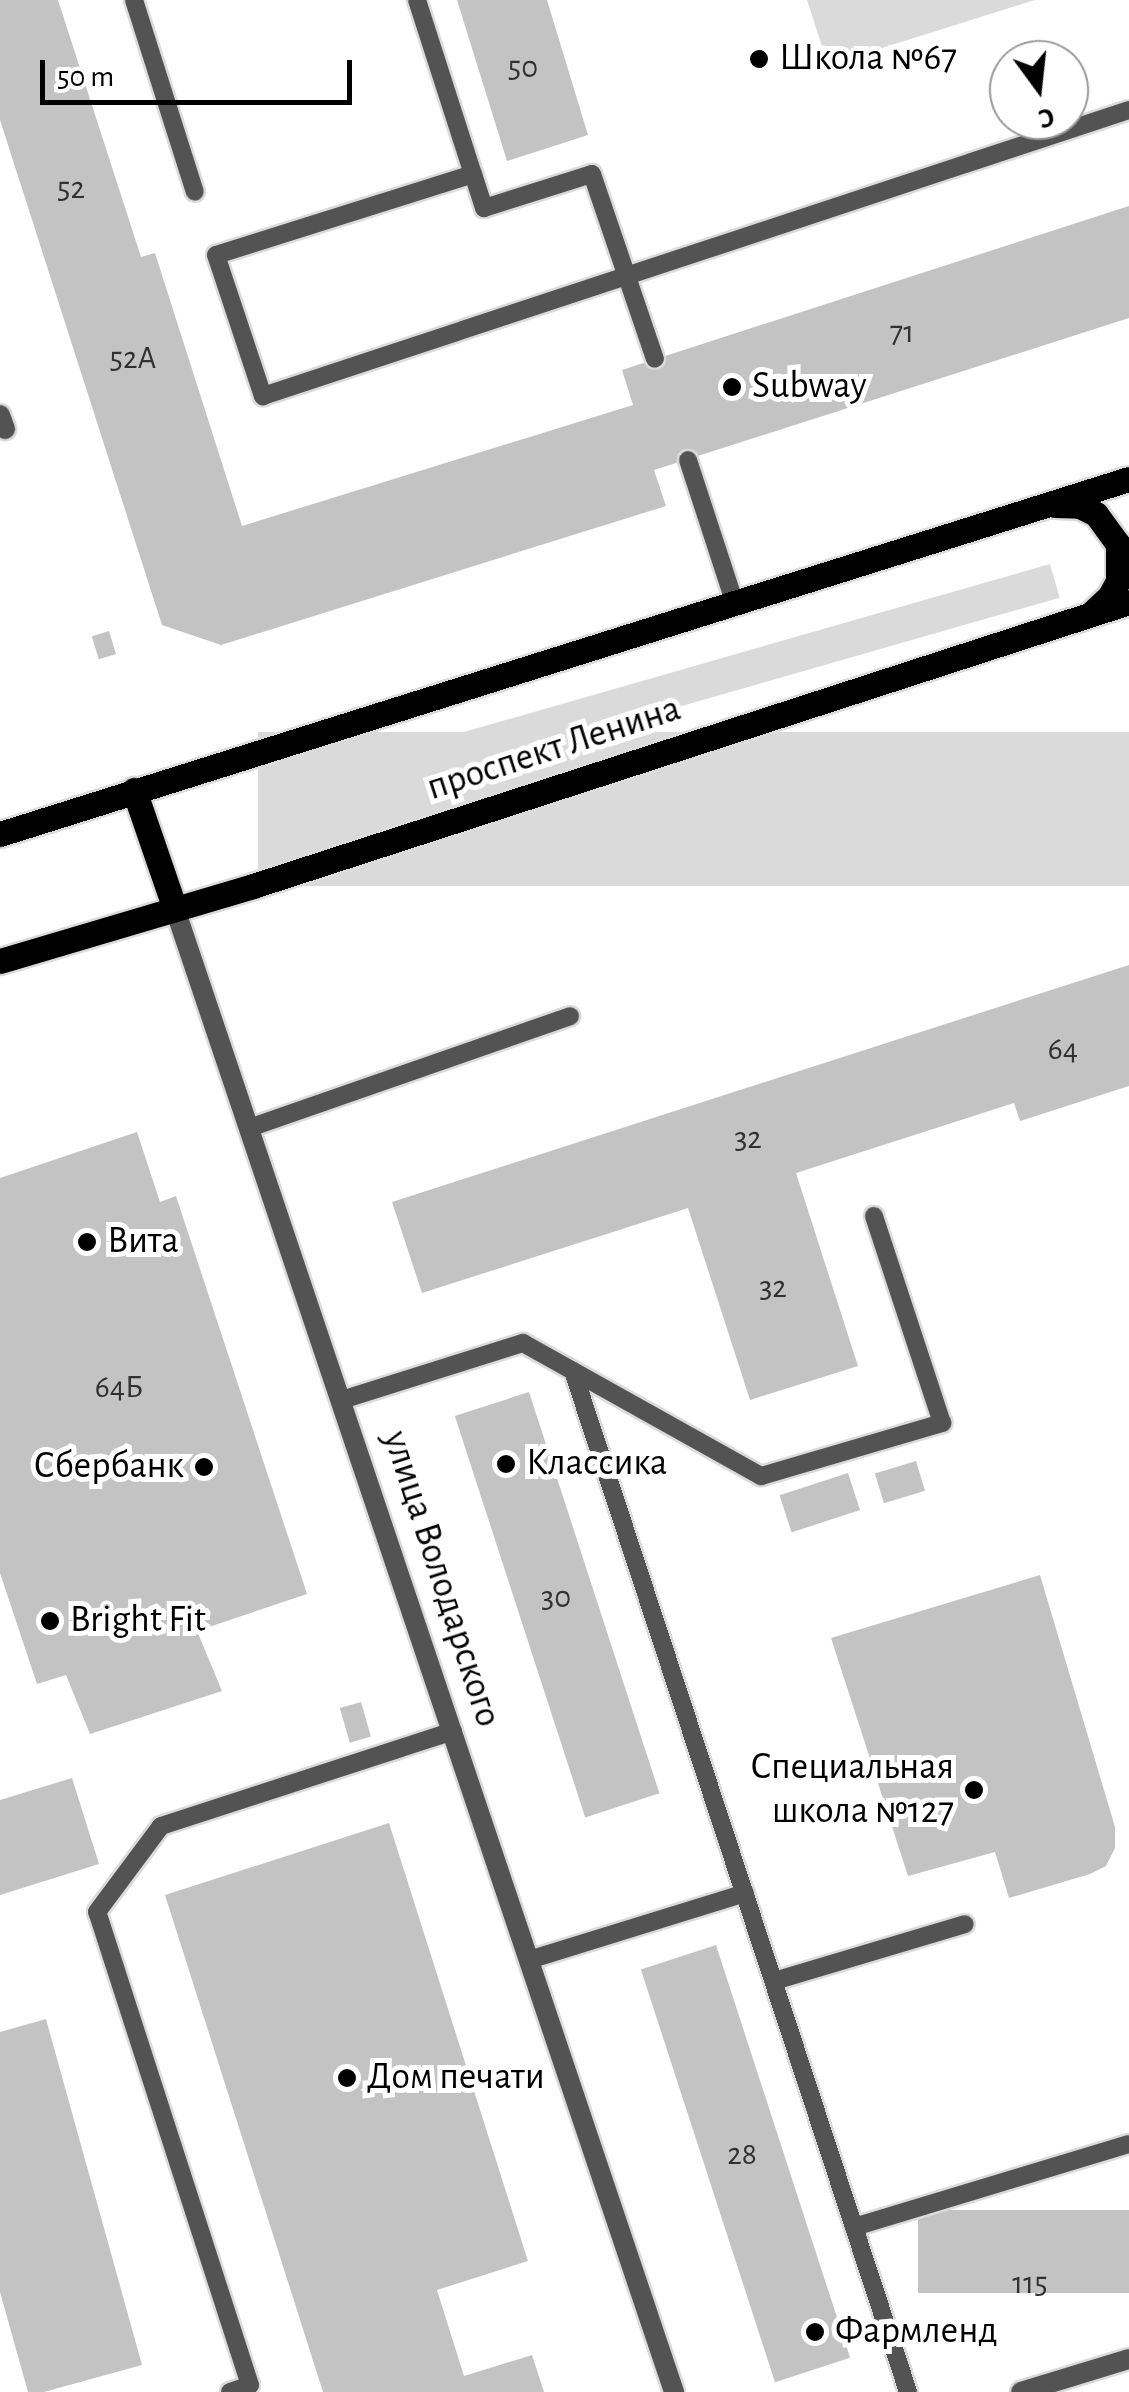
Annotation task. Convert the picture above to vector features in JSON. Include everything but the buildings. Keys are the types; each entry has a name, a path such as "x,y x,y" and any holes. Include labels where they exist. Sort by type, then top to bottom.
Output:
{"main road":[{"path":"0,834 1129,479"},
{"path":"1043,506 1080,506 1110,528 1118,544 1118,581 1096,610 1083,618"},
{"name":"проспект Ленина","path":"0,961 174,909 1129,602"},
{"name":"улица Володарского","path":"134,790 174,909"}],"street":[{"name":"улица Володарского","path":"174,909 674,2392"},
{"path":"1021,2392 1129,2358"}],"lane":[{"path":"134,0 195,192"},
{"path":"416,0 484,208 592,174 655,358"},
{"path":"473,174 216,255 263,396 1129,110"},
{"path":"688,460 735,604"},
{"path":"250,1128 570,1016"},
{"path":"342,1400 524,1343 761,1476 942,1422 874,1216"},
{"path":"573,1370 908,2392"},
{"path":"230,2392 250,2385 98,1912 161,1826 453,1731"},
{"path":"530,1960 745,1892"},
{"path":"774,1982 966,1924"},
{"path":"854,2227 1129,2144"}],"shaded area":[{"path":"807,0 1035,0 828,65"},
{"path":"1050,564 1060,598 272,823 263,790"},
{"path":"258,732 1129,732 1129,886 258,886"}],"place":[{"name":"Школа №67","path":"759,59"},
{"name":"Subway","path":"732,387"},
{"name":"Вита","path":"87,1242"},
{"name":"Классика","path":"506,1464"},
{"name":"Сбербанк","path":"204,1467"},
{"name":"Bright Fit","path":"50,1621"},
{"name":"Специальная школа №127","path":"974,1790"},
{"name":"Дом печати","path":"347,2078"},
{"name":"Фармленд","path":"815,2332"}]}
